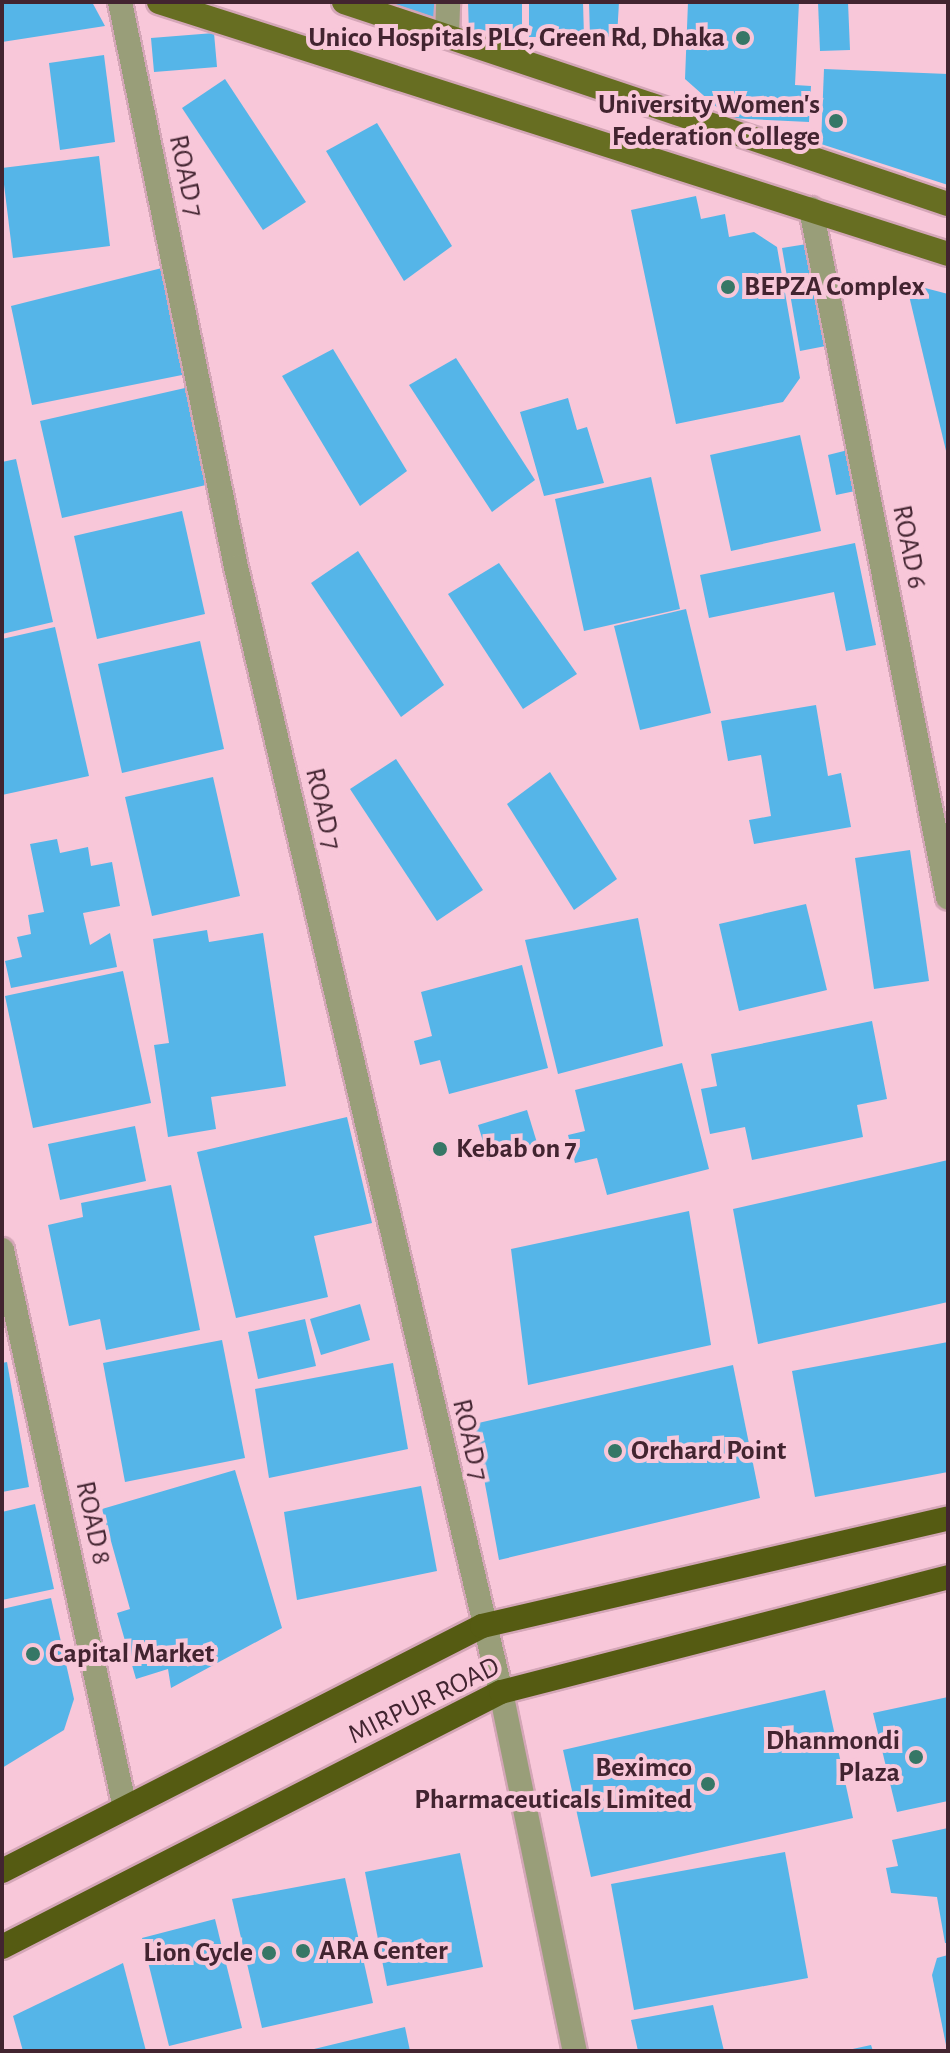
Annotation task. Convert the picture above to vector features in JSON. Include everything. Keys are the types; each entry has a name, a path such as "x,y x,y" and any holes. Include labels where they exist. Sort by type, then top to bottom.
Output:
{"highway":[{"name":"MIRPUR ROAD","path":"2,1871 482,1626 948,1518"},
{"name":"MIRPUR ROAD","path":"2,1947 501,1692 948,1577"}],"main road":[{"path":"159,2 948,254"},
{"path":"344,2 948,204"}],"street":[{"name":"ROAD 7","path":"120,2 236,567 482,1626 501,1692"},
{"path":"447,36 448,2"},
{"name":"ROAD 6","path":"811,209 948,897"},
{"name":"ROAD 8","path":"2,1250 125,1808"},
{"path":"501,1692 575,2051"}],"building":[{"path":"2,2 92,2 105,26 2,42"},
{"path":"438,2 438,20 378,3"},
{"path":"468,2 522,2 522,33 469,33"},
{"path":"529,2 583,2 584,37 529,37"},
{"path":"589,2 619,2 617,37 590,36"},
{"path":"688,2 799,2 795,85 811,86 809,122 729,118 685,79"},
{"path":"818,2 848,2 850,50 820,51"},
{"path":"214,33 217,67 154,72 151,38"},
{"path":"104,55 115,142 60,150 49,63"},
{"path":"824,69 948,74 948,185 821,144"},
{"path":"225,79 306,202 263,230 182,108"},
{"path":"377,123 452,246 404,281 326,151"},
{"path":"99,156 110,246 13,258 2,168"},
{"name":"BEPZA Complex","path":"696,196 701,219 725,214 729,237 754,232 777,247 800,378 783,402 676,424 631,210"},
{"path":"813,243 831,345 800,351 782,248"},
{"path":"166,267 187,374 32,405 11,306"},
{"path":"906,283 948,294 948,455 947,455"},
{"path":"333,349 407,471 360,506 282,376"},
{"path":"456,358 535,480 492,512 409,385"},
{"path":"185,388 206,485 62,518 40,421"},
{"path":"568,398 577,430 587,427 604,483 544,496 520,412"},
{"path":"800,435 821,531 731,551 710,455"},
{"path":"852,449 860,490 836,495 828,455"},
{"path":"16,459 53,622 2,634 2,462"},
{"path":"651,477 680,609 584,631 555,499"},
{"path":"182,511 205,614 97,639 74,536"},
{"path":"855,543 876,645 846,651 834,592 709,618 700,575"},
{"path":"358,551 444,685 401,717 311,583"},
{"path":"499,563 577,674 523,709 448,594"},
{"path":"686,609 711,713 640,730 614,626"},
{"path":"55,627 89,776 2,795 2,639"},
{"path":"200,641 224,749 122,773 98,664"},
{"path":"816,705 828,776 841,773 851,827 754,844 749,820 771,816 761,755 728,761 721,721"},
{"path":"396,759 483,890 437,921 350,789"},
{"path":"550,772 617,879 574,910 507,804"},
{"path":"213,777 240,896 152,916 125,797"},
{"path":"57,839 60,853 88,847 91,866 112,862 120,906 83,913 90,945 110,933 117,967 11,988 5,961 22,957 17,937 31,934 28,915 44,912 30,844"},
{"path":"910,850 929,981 874,989 855,858"},
{"path":"806,904 827,990 739,1011 719,924"},
{"path":"638,918 663,1046 558,1074 525,940"},
{"path":"207,930 209,942 263,933 286,1086 211,1097 216,1129 168,1137 154,1045 169,1043 153,939"},
{"path":"522,965 548,1068 449,1094 440,1060 420,1065 414,1041 432,1036 421,992"},
{"path":"123,971 151,1103 33,1128 5,996"},
{"path":"872,1021 887,1099 857,1105 863,1137 752,1160 745,1127 710,1134 701,1089 717,1086 711,1054"},
{"path":"682,1063 709,1169 607,1195 597,1158 575,1163 568,1135 585,1131 575,1090"},
{"path":"527,1110 538,1146 489,1161 478,1125"},
{"path":"347,1117 372,1223 314,1236 328,1297 236,1318 197,1152"},
{"path":"135,1126 146,1181 60,1200 48,1144"},
{"path":"948,1160 948,1302 758,1344 733,1209"},
{"path":"171,1185 200,1330 106,1350 100,1319 69,1326 48,1225 83,1217 81,1203"},
{"path":"689,1211 711,1345 528,1385 511,1249"},
{"path":"360,1304 370,1340 321,1355 310,1319"},
{"path":"305,1319 316,1366 258,1379 248,1332"},
{"path":"222,1340 245,1458 125,1482 103,1363"},
{"path":"948,1342 948,1472 815,1497 792,1371"},
{"path":"7,1362 29,1487 2,1492 2,1363"},
{"path":"393,1363 408,1449 269,1478 255,1389"},
{"name":"Orchard Point","path":"733,1365 760,1498 499,1560 474,1424"},
{"path":"235,1470 282,1628 171,1688 168,1669 136,1679 117,1613 130,1609 102,1509"},
{"path":"421,1486 437,1571 297,1600 284,1512"},
{"path":"35,1504 54,1589 2,1600 2,1512"},
{"name":"Capital Market","path":"51,1598 74,1699 64,1730 2,1768 2,1609"},
{"name":"Beximco Pharmaceuticals Limited","path":"825,1690 853,1818 591,1877 563,1750"},
{"name":"Dhanmondi Plaza","path":"948,1697 948,1801 897,1812 873,1713"},
{"path":"948,1828 948,1943 945,1943 937,1897 891,1893 886,1868 898,1866 892,1840"},
{"path":"785,1852 808,1978 634,2010 611,1884"},
{"path":"460,1853 483,1967 387,1986 365,1872"},
{"name":"ARA Center","path":"345,1878 373,2003 262,2028 232,1899"},
{"path":"215,1919 242,2028 169,2046 142,1938"},
{"path":"948,1955 947,2050 932,1975 937,1958"},
{"path":"123,1963 146,2051 23,2051 13,2016"},
{"path":"713,2005 724,2051 638,2051 631,2020"},
{"path":"405,2027 410,2051 310,2051 310,2050"},
{"path":"871,2045 873,2051 848,2051 848,2050"}],"place":[{"name":"Unico Hospitals PLC, Green Rd, Dhaka","path":"743,38"},
{"name":"University Women's Federation College","path":"836,121"},
{"name":"BEPZA Complex","path":"728,287"},
{"name":"Kebab on 7","path":"440,1149"},
{"name":"Orchard Point","path":"615,1451"},
{"name":"Capital Market","path":"33,1654"},
{"name":"Dhanmondi Plaza","path":"916,1757"},
{"name":"Beximco Pharmaceuticals Limited","path":"708,1784"},
{"name":"ARA Center","path":"303,1951"},
{"name":"Lion Cycle","path":"269,1953"}]}
